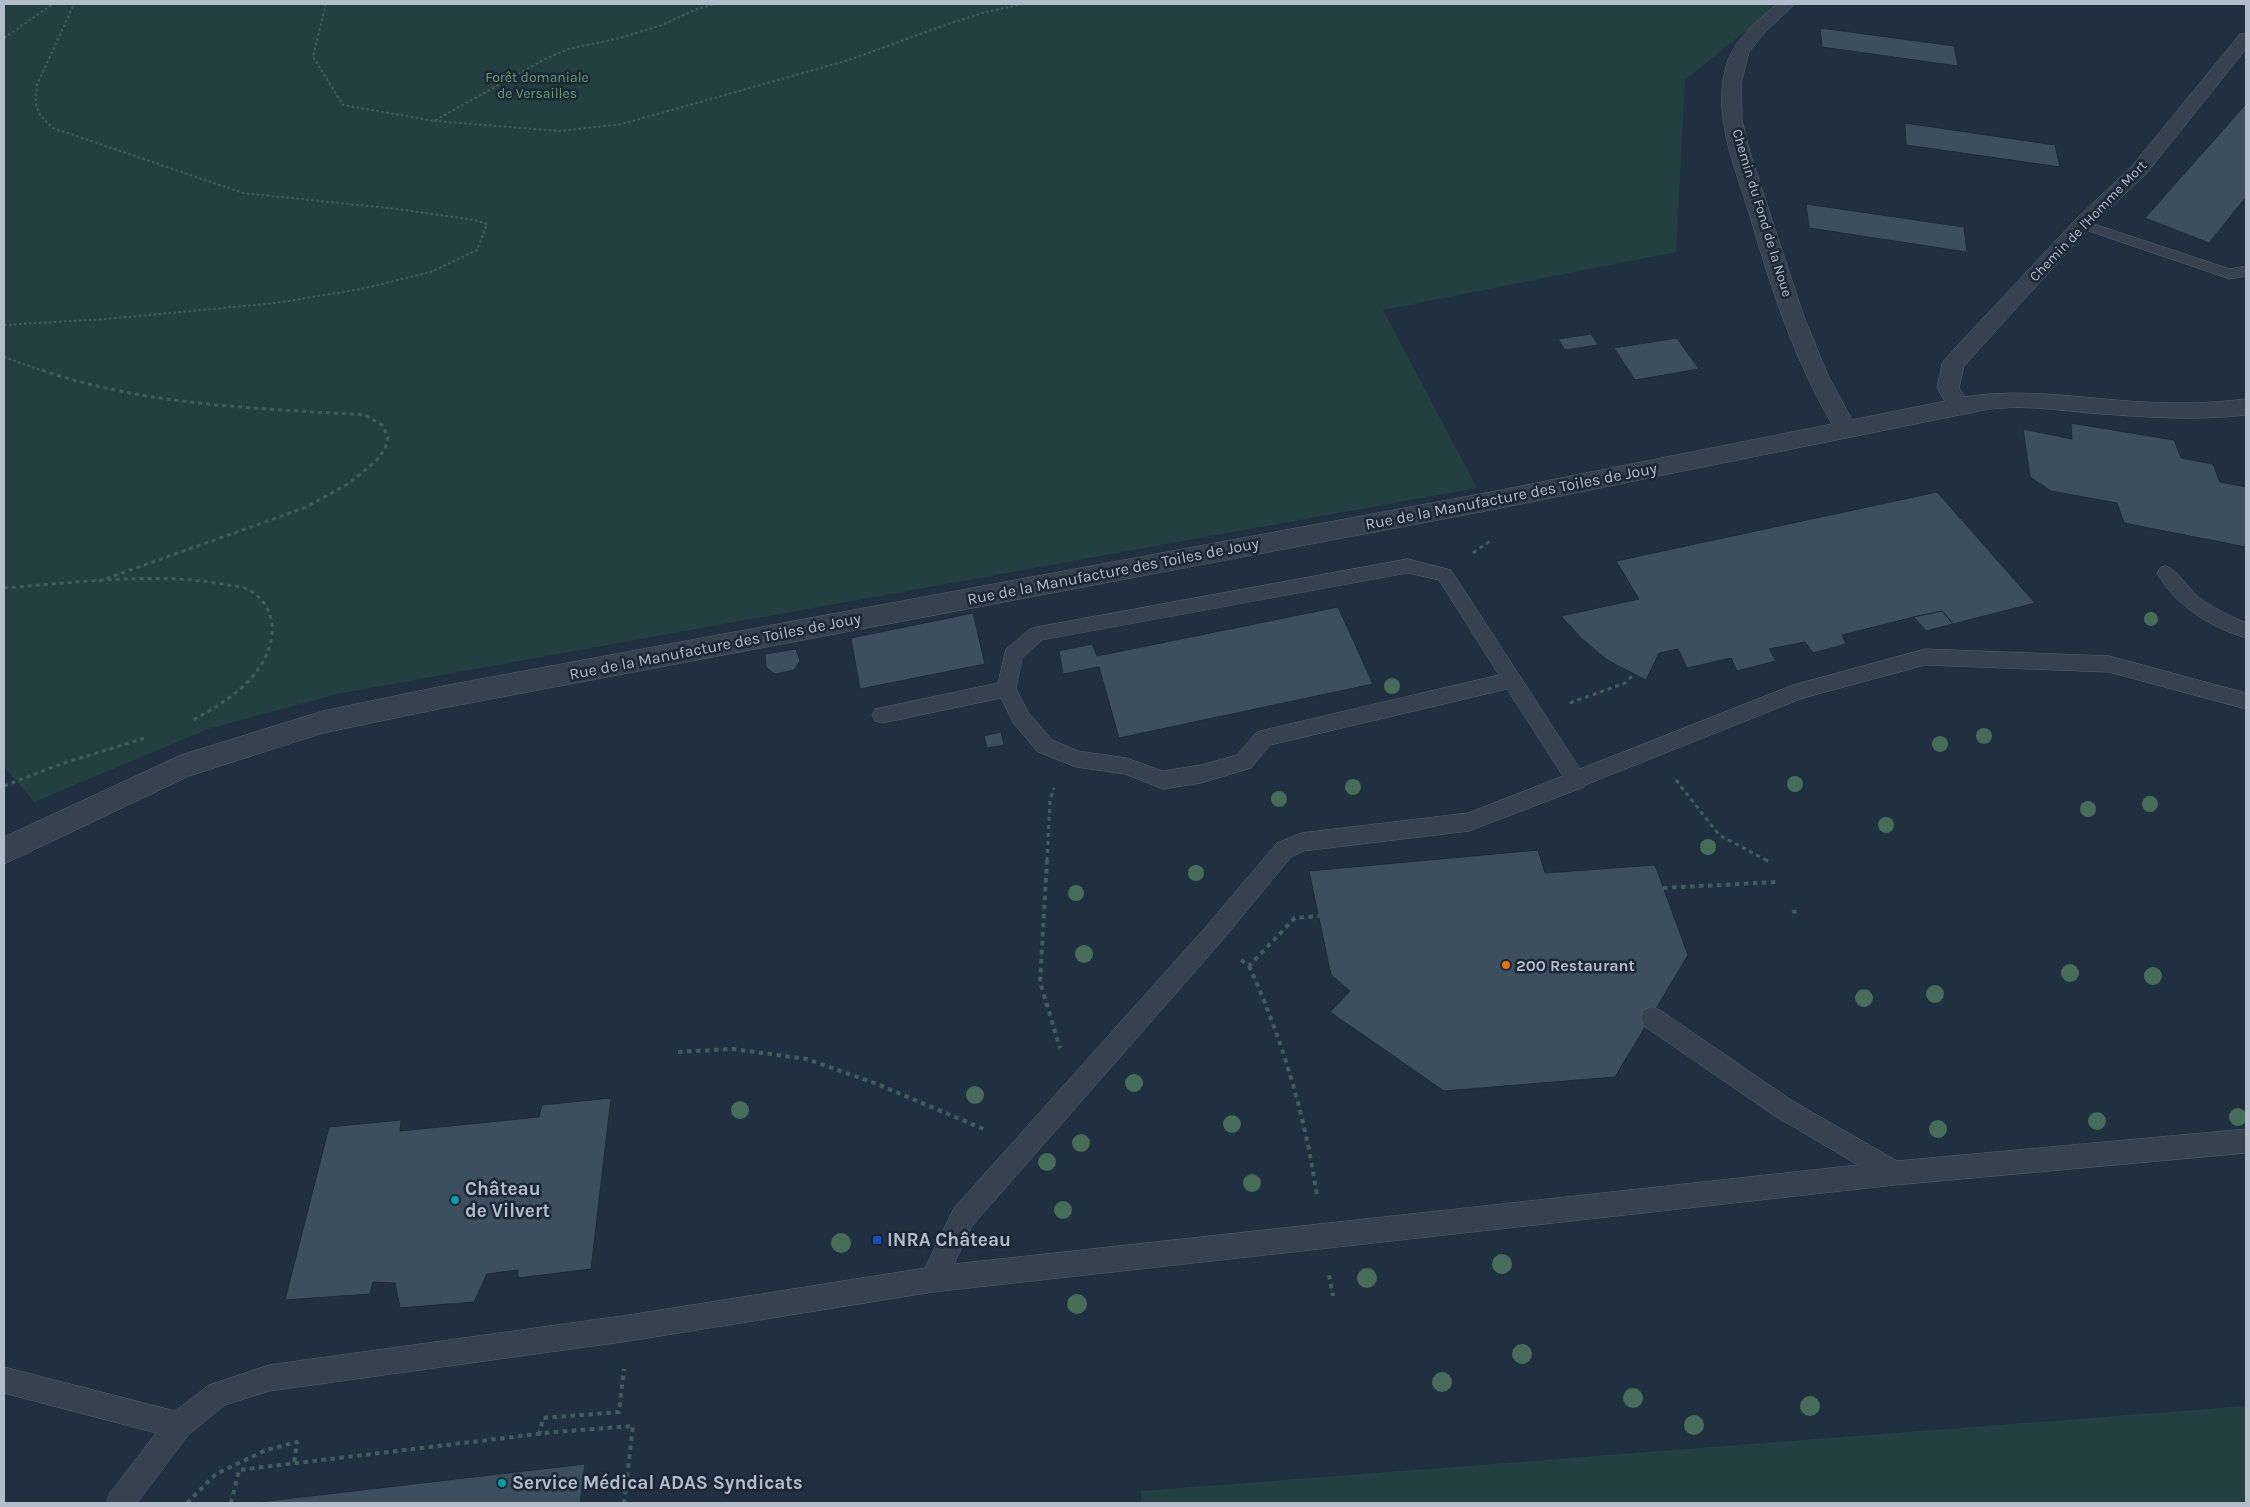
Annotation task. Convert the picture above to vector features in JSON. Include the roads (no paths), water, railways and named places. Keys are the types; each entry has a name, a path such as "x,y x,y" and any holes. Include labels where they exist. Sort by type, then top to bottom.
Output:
{"street":[{"name":"Chemin du Fond de la Noue","path":"1787,4 1750,38 1737,58 1733,82 1732,110 1739,144 1762,221 1804,345 1836,412 1847,430"},
{"name":"Chemin de l'Homme Mort","path":"1959,406 1948,388 1953,364 2082,224 2138,170 2246,38"},
{"name":"Rue de la Manufacture des Toiles de Jouy","path":"4,851 181,767 323,722 463,694 1481,502 1959,406 2007,400 2178,410 2223,411 2246,407"}],"lane":[{"path":"2082,224 2229,274 2246,271"},
{"path":"1512,680 1264,738 1244,762 1201,774 1163,780 1126,766 1076,759 1044,746 1021,718 1006,689 1013,654 1037,634 1408,566 1445,575 1577,781"},
{"path":"2166,573 2175,588 2204,613 2246,631"},
{"path":"933,1279 963,1217 1212,936 1284,850 1301,842 1469,822 1577,781 1800,691 1925,657 2110,664 2246,701"},
{"path":"882,715 1006,689"},
{"path":"1652,1018 1783,1108 1895,1173"},
{"path":"120,1503 178,1425 218,1394 269,1378 630,1328 933,1279 1895,1173 2246,1141"},
{"path":"4,1380 178,1425"}],"place":[{"name":"200 Restaurant","path":"1506,965"},
{"name":"Château de Vilvert","path":"455,1200"},
{"name":"INRA Château","path":"877,1240"},
{"name":"Service Médical ADAS Syndicats","path":"502,1483"}],"park label":[{"name":"Forêt domaniale de Versailles","path":"537,86"}]}
